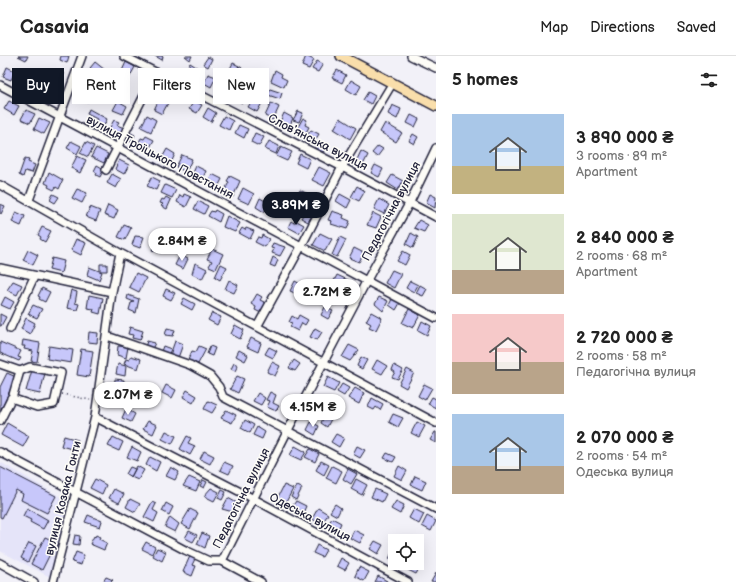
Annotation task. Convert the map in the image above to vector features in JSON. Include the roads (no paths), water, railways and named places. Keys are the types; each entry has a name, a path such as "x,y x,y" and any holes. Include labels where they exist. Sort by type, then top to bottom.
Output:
{"main road":[{"path":"341,56 436,106"}],"street":[{"path":"29,200 61,118 82,56"},
{"name":"Словʼянська вулиця","path":"124,56 148,68"},
{"path":"411,56 436,68"},
{"path":"258,326 302,246 342,167 392,84"},
{"name":"вулиця Троїцького Повстання","path":"0,85 436,318"},
{"name":"Словʼянська вулиця","path":"205,97 410,202 436,217"},
{"path":"106,170 140,104"},
{"name":"Педагогічна вулиця","path":"222,561 287,432 410,202 436,148"},
{"path":"0,185 120,252 436,423"},
{"name":"вулиця Козака Гонти","path":"53,582 95,417 112,292 120,252"},
{"path":"0,268 34,277 112,292"},
{"path":"10,329 34,277"},
{"path":"107,336 190,365 210,376 219,387 223,397 436,509"},
{"path":"0,364 20,372"},
{"path":"1,416 11,398 20,372 30,367 61,373 54,404 37,407 11,398"},
{"name":"Одеська вулиця","path":"95,417 254,499 408,582"},
{"path":"0,452 185,550 209,561 222,561 261,582"},
{"path":"0,564 34,582"}]}
